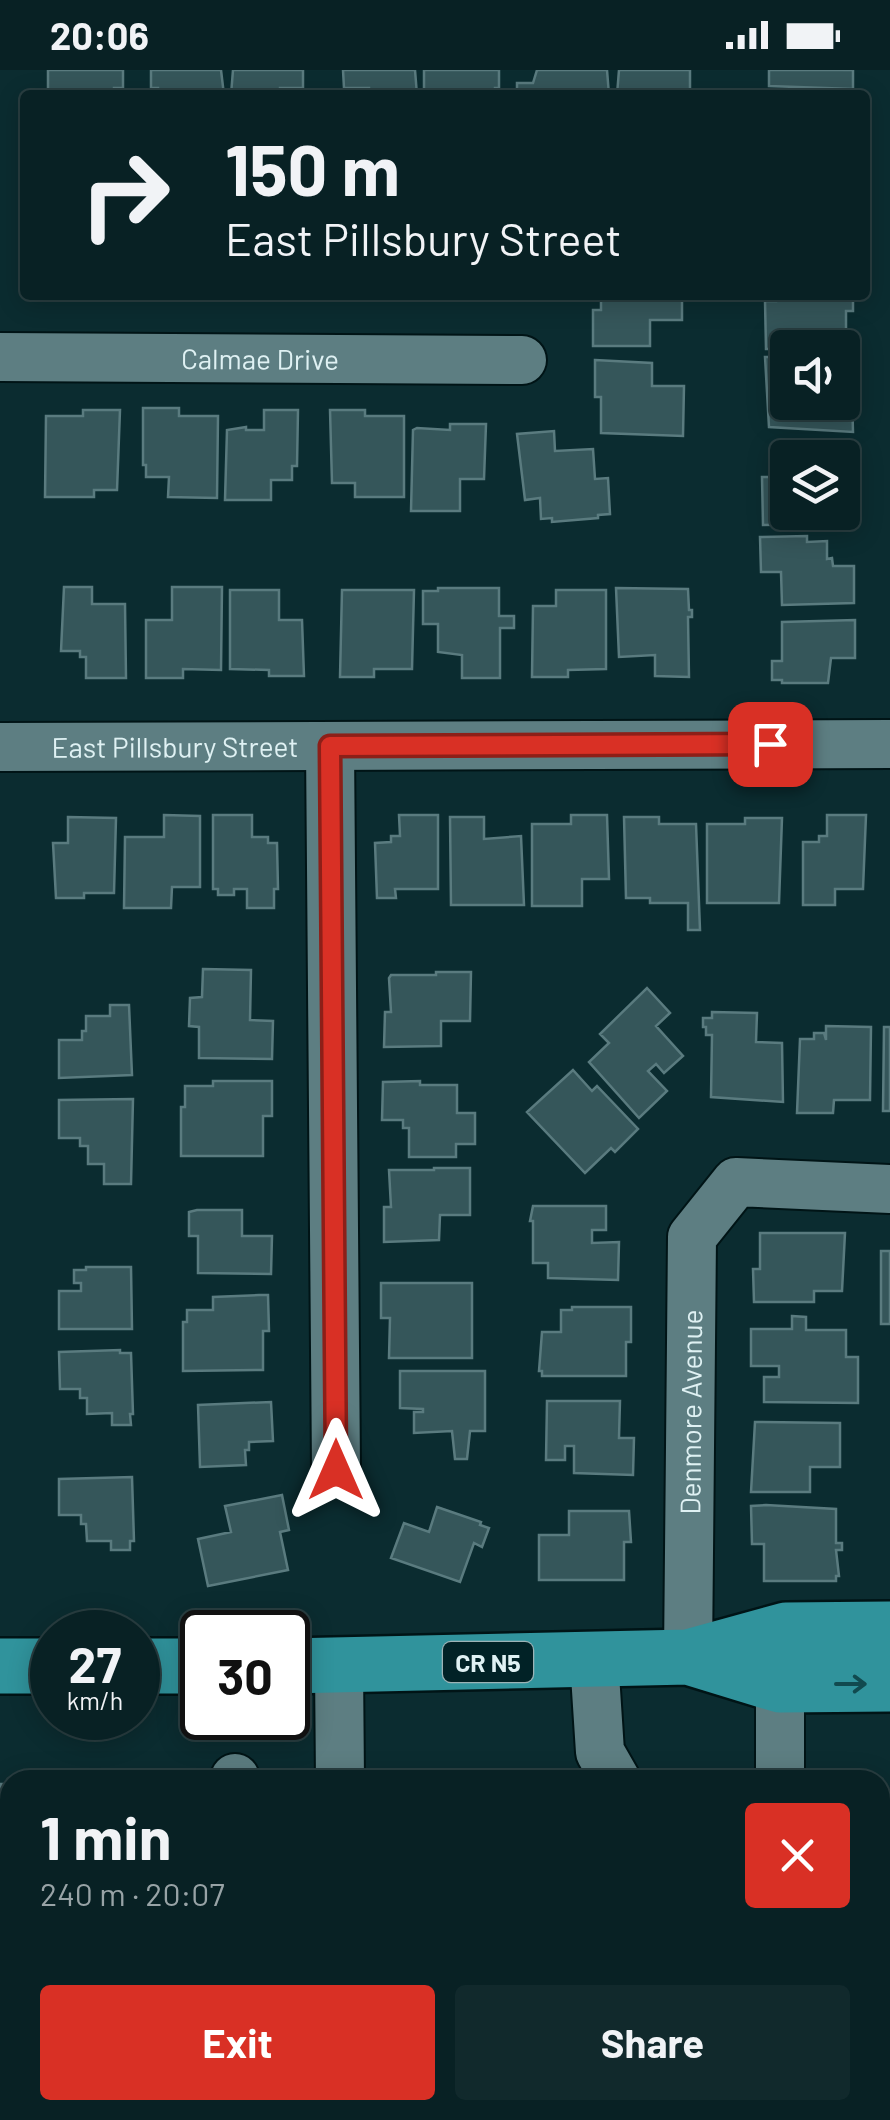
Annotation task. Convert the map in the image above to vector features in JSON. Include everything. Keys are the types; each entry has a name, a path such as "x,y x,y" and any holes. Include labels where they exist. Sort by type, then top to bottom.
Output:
{"main road":[{"name":"CR N5","path":"313,1666 688,1657 786,1630 890,1629"},
{"name":"CR N5","path":"688,1657 780,1685 890,1684"},
{"path":"0,1666 30,1666"}],"street":[{"name":"Calmae Drive","path":"0,357 522,360"},
{"name":"East Pillsbury Street","path":"0,747 890,744"},
{"path":"330,746 336,1470"},
{"name":"Denmore Avenue","path":"688,1657 692,1237 736,1182 890,1189"},
{"path":"594,1659 600,1752 610,1770"},
{"path":"313,1666 338,1770"},
{"path":"780,1685 780,1770"}],"building":[{"path":"48,70 123,70 123,88 48,90"},
{"path":"151,70 221,70 223,90 158,90 151,88"},
{"path":"233,70 303,70 303,88 231,90"},
{"path":"343,70 415,70 417,90 344,88"},
{"path":"424,70 499,70 499,88 495,90 424,90"},
{"path":"537,70 607,70 609,90 517,90 517,83 533,83"},
{"path":"619,70 690,70 690,90 617,90"},
{"path":"769,70 853,70 853,89 769,86"},
{"path":"601,300 682,300 682,320 650,320 650,346 593,346 593,310 601,310"},
{"path":"853,300 853,311 846,311 846,330 770,330 770,349 766,349 765,301"},
{"path":"765,357 770,357 770,420 853,420 853,432 769,427"},
{"path":"595,360 652,363 652,386 684,386 683,436 601,433 601,397 595,397"},
{"path":"143,408 179,408 179,416 218,416 217,498 168,497 169,477 146,477"},
{"path":"83,410 120,410 117,490 94,490 94,497 45,497 46,416 83,416"},
{"path":"264,410 298,410 297,466 292,466 292,480 271,480 271,500 225,500 227,430 264,430"},
{"path":"330,410 365,410 365,416 404,416 404,497 355,497 355,483 332,483"},
{"path":"450,424 486,424 484,479 460,479 460,511 411,511 413,430 450,430"},
{"path":"554,431 555,451 593,449 595,479 608,478 610,514 552,522 552,518 541,519 540,498 525,500 517,434"},
{"path":"762,477 770,477 770,525 763,525"},
{"path":"807,536 807,542 827,541 827,559 832,558 833,566 854,566 854,603 782,605 781,572 761,572 760,537"},
{"path":"64,587 92,587 92,604 125,604 126,678 86,678 86,657 80,657 80,651 61,651"},
{"path":"172,587 222,587 221,670 183,669 183,678 146,678 146,620 172,620"},
{"path":"499,588 499,616 514,616 514,628 500,628 500,678 462,678 462,655 438,652 438,624 423,624 423,591"},
{"path":"616,588 688,589 692,610 692,617 688,617 689,677 655,676 655,655 619,657"},
{"path":"230,590 279,590 279,620 302,620 304,676 269,676 269,670 230,669"},
{"path":"342,590 414,590 412,669 374,669 374,677 340,677"},
{"path":"556,590 606,590 606,669 568,670 568,677 532,677 533,606 556,606"},
{"path":"855,620 855,658 831,658 828,683 772,680 772,661 782,661 782,622"},
{"path":"164,815 200,816 200,887 172,887 171,908 124,908 125,837 164,837"},
{"path":"213,815 252,815 252,837 268,837 268,843 277,843 278,889 274,889 274,908 247,908 247,889 234,889 234,895 218,895 218,889 213,889"},
{"path":"399,815 438,815 438,889 395,889 396,898 377,898 375,843 391,842 391,836 400,836"},
{"path":"571,815 607,815 609,879 582,879 582,906 532,906 532,824 571,824"},
{"path":"827,815 866,815 863,889 835,889 835,905 803,905 803,842 819,842 819,836 827,836"},
{"path":"68,817 116,818 114,893 56,898 53,843 68,843"},
{"path":"450,817 484,817 484,839 521,836 524,905 451,905"},
{"path":"624,817 659,817 659,824 696,824 700,930 688,930 688,903 650,903 650,898 626,898"},
{"path":"745,818 782,818 779,903 707,903 707,824 745,824"},
{"path":"203,969 251,970 250,1020 273,1021 272,1059 199,1058 199,1027 189,1026 190,998 202,997"},
{"path":"471,972 470,1021 441,1021 441,1046 384,1047 385,1012 391,1012 391,975"},
{"path":"647,988 670,1013 656,1026 683,1056 664,1073 656,1064 648,1071 667,1091 639,1118 589,1062 609,1043 600,1034"},
{"path":"110,1005 129,1005 132,1075 59,1078 59,1040 82,1040 86,1016 110,1016"},
{"path":"712,1012 757,1013 756,1042 782,1043 783,1102 711,1097 712,1035 706,1035 703,1018 712,1018"},
{"path":"826,1026 871,1027 870,1100 834,1100 833,1113 797,1113 800,1039 814,1039 814,1033 824,1033 826,1040"},
{"path":"884,1027 890,1027 890,1111 883,1111"},
{"path":"573,1070 592,1091 597,1086 638,1129 615,1152 611,1148 585,1173 527,1112"},
{"path":"213,1081 272,1081 272,1116 263,1116 263,1156 181,1156 185,1086 213,1086"},
{"path":"420,1081 420,1085 457,1085 457,1113 475,1113 475,1144 456,1144 456,1157 409,1157 409,1128 403,1128 403,1120 382,1120 383,1082"},
{"path":"133,1099 131,1184 104,1184 104,1164 88,1164 88,1146 80,1146 80,1138 59,1138 59,1100"},
{"path":"470,1168 470,1215 440,1215 439,1240 384,1242 384,1207 391,1207 389,1170"},
{"path":"533,1206 606,1206 606,1230 592,1230 592,1243 619,1242 618,1280 548,1278 548,1263 533,1263"},
{"path":"242,1210 242,1236 272,1236 271,1274 198,1273 198,1236 189,1236 189,1212"},
{"path":"760,1233 845,1233 842,1291 814,1291 814,1302 754,1302 753,1269 760,1269"},
{"path":"881,1251 890,1251 890,1324 881,1324"},
{"path":"131,1267 132,1329 59,1329 59,1291 81,1291 81,1283 74,1283 74,1270"},
{"path":"381,1283 472,1283 472,1358 389,1358 390,1318 381,1318"},
{"path":"268,1295 269,1331 263,1331 263,1370 183,1371 183,1322 187,1322 187,1310 213,1310 213,1297"},
{"path":"631,1307 626,1376 542,1376 542,1332 561,1332 561,1310"},
{"path":"792,1316 806,1317 806,1330 846,1330 846,1357 858,1357 858,1403 764,1402 764,1377 779,1377 779,1366 751,1366 751,1329 792,1329"},
{"path":"59,1352 131,1353 131,1425 112,1425 112,1413 87,1414 87,1398 80,1398 80,1389 60,1389"},
{"path":"400,1371 485,1371 485,1431 470,1431 467,1459 455,1459 452,1431 414,1433 414,1412 423,1409 400,1408"},
{"path":"547,1401 620,1401 619,1438 634,1438 633,1475 574,1473 574,1446 565,1446 565,1460 546,1460"},
{"path":"271,1402 273,1441 249,1442 246,1465 200,1467 198,1405"},
{"path":"755,1422 840,1423 840,1467 810,1467 810,1492 751,1492"},
{"path":"132,1477 134,1541 130,1541 130,1550 111,1550 111,1541 87,1541 81,1515 59,1515 59,1479"},
{"path":"282,1495 289,1530 280,1532 288,1570 208,1586 198,1539 231,1532 225,1506"},
{"path":"751,1506 836,1509 836,1543 842,1543 842,1550 836,1550 836,1581 764,1581 764,1544 752,1544"},
{"path":"437,1507 489,1528 482,1547 474,1543 460,1582 391,1558 404,1523 429,1532"},
{"path":"569,1511 629,1511 631,1542 624,1542 624,1580 539,1580 539,1535 569,1535"}],"route":[{"path":"336,1470 330,746 770,744"}]}
